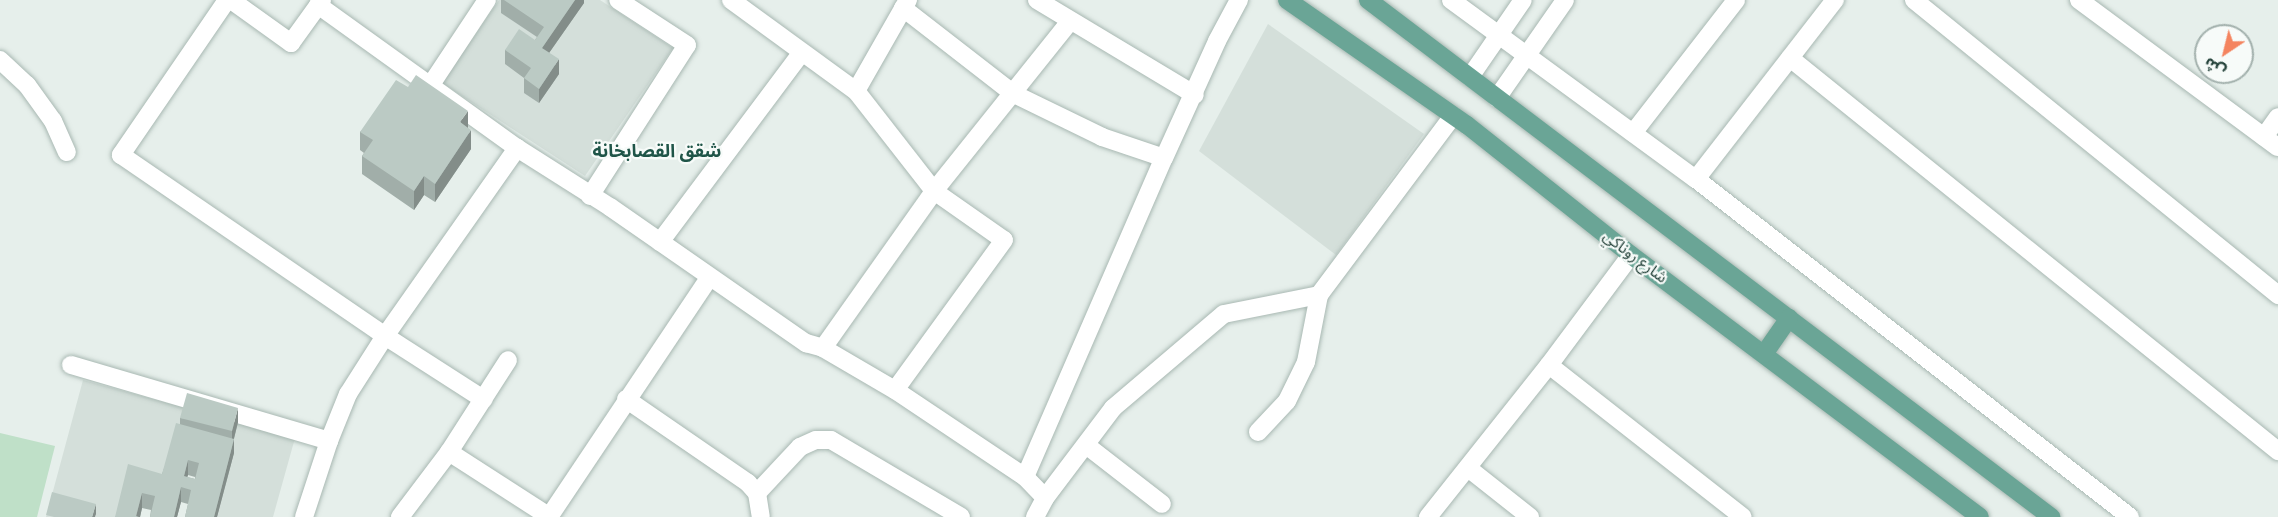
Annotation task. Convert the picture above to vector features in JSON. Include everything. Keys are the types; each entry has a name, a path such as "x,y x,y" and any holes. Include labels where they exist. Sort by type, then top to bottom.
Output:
{"main road":[{"name":"شارع روناكي","path":"1287,0 1453,116 1631,255 1980,517"},
{"path":"1368,0 2051,517"},
{"path":"1764,354 1789,318"}],"street":[{"path":"483,399 385,336 121,155 229,0 291,43 320,3 517,148 660,242 806,343 823,348 895,390 1025,477 1046,498"},
{"path":"430,86 487,0"},
{"path":"590,196 687,45 618,0"},
{"path":"731,0 856,91 934,191 1004,240 895,390"},
{"path":"1037,0 1195,95"},
{"path":"1025,477 1164,158 1195,95 1217,40 1239,0"},
{"path":"1451,0 1696,179 2130,517"},
{"path":"1470,77 1523,0"},
{"path":"1497,98 1564,0"},
{"path":"1633,133 1736,0"},
{"path":"1696,179 1835,0"},
{"path":"1914,0 2278,295"},
{"path":"2079,0 2271,142 2278,117"},
{"path":"856,91 905,4 1014,94 1102,137 1164,158"},
{"path":"823,348 934,191 1014,94 1070,21"},
{"path":"660,242 802,52"},
{"path":"1790,58 2278,451"},
{"path":"0,60 27,85 53,121 67,152"},
{"path":"1258,432 1287,401 1305,362 1319,295 1453,116"},
{"path":"304,517 329,441 348,394 385,336 517,148"},
{"path":"1428,517 1549,365 1631,255"},
{"path":"449,452 549,517 709,278"},
{"path":"1035,517 1046,498 1113,408 1224,314 1319,295"},
{"path":"400,517 449,452 508,360"},
{"path":"71,365 329,441"},
{"path":"1549,365 1743,517"},
{"path":"626,399 748,483 757,493 761,517"},
{"path":"757,493 800,447 816,440 831,440 961,517"},
{"path":"1086,445 1162,504"},
{"path":"1468,468 1530,517"}],"shaded area":[{"path":"499,0 600,0 673,48 585,176 442,83"},
{"path":"1268,24 1424,134 1336,255 1199,151"},
{"path":"83,380 295,438 273,517 217,517 234,453 176,438 162,489 118,517 95,517 96,515 46,517"}],"green space":[{"path":"0,433 55,446 37,517 0,517"}],"building":[{"path":"504,0 575,0 542,48 559,59 539,89 524,78 531,68 505,50 519,29 535,40 544,27"},
{"path":"416,75 468,111 460,122 471,130 435,184 424,176 414,191 362,156 373,140 360,132 396,80 408,87"},
{"path":"187,393 238,408 232,431 180,418"},
{"path":"176,423 234,439 214,517 185,517 191,490 181,487 174,517 150,517 155,496 142,493 136,516 139,517 115,517 128,464 162,474","holes":["188,460 199,463 195,479 184,476"]},
{"path":"52,492 96,504 92,517 46,515"}],"district":[{"name":"شقق القصابخانة","path":"657,151"}]}
